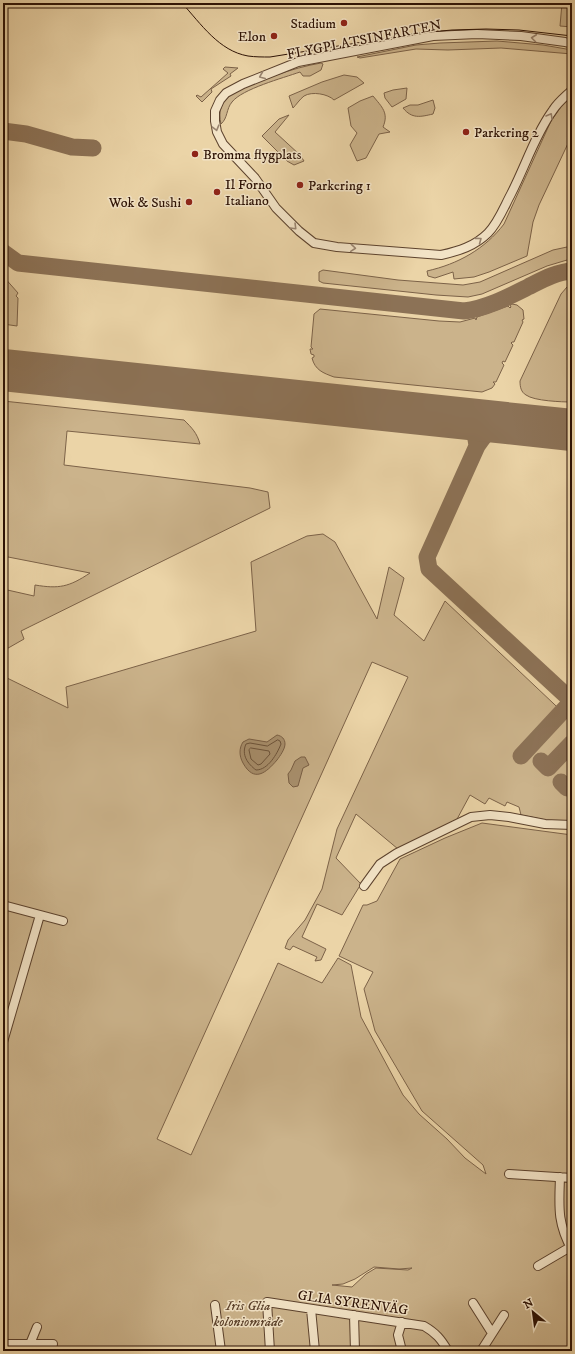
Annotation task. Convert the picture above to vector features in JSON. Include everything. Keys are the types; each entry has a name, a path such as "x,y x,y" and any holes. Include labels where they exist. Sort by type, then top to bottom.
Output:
{"street":[{"name":"FLYGPLATSINFARTEN","path":"572,44 521,36 477,34 433,36 298,62 243,84 226,93 220,100 215,111 214,121 222,144 255,178 276,208 314,244 441,255 457,252 472,245 488,233 498,220 522,173 540,132 554,109 572,90"},
{"path":"364,886 380,864 397,853 471,817 481,815 497,816 545,824 572,825"},
{"path":"3,905 63,921"},
{"path":"4,1038 40,915"},
{"path":"509,1174 572,1178"},
{"path":"538,1266 571,1248 565,1237 560,1217 560,1177"},
{"name":"GLIA SYRENVÄG","path":"270,1351 267,1302 424,1326 434,1332 441,1339 448,1351"},
{"path":"473,1303 492,1333"},
{"path":"215,1305 221,1351"},
{"path":"311,1309 315,1351"},
{"path":"354,1315 355,1351"},
{"path":"481,1351 504,1315"},
{"path":"402,1322 398,1335 402,1351"},
{"path":"30,1344 37,1327"},
{"path":"3,1344 53,1344"}],"green space":[{"path":"562,3 568,4 572,8 572,27 560,26"},
{"path":"497,41 543,45 572,50 572,54 501,48 448,50 416,49 360,58 357,57 416,45"},
{"path":"321,63 323,64 321,70 310,76 303,76 300,72 263,84 237,97 232,102 225,119 221,124 221,107 225,100 232,94 276,75"},
{"path":"225,67 238,68 230,74 231,76 211,89 212,92 202,102 196,96 201,97 228,73 223,69"},
{"path":"344,75 357,77 364,83 334,100 328,96 320,94 307,94 293,108 289,96 322,82"},
{"path":"407,88 406,99 392,107 385,98 384,93"},
{"path":"373,96 384,110 385,122 383,127 390,132 379,134 366,158 357,161 350,145 357,133 351,126 348,108"},
{"path":"572,96 572,135 539,205 533,222 527,256 474,277 454,279 453,272 435,278 428,276 427,271 460,260 479,248 497,233 504,224 551,121 563,104"},
{"path":"433,100 435,108 433,114 413,116 406,112 403,108 410,105 418,105"},
{"path":"289,115 275,132 300,155 304,161 294,165 287,161 262,136 279,119"},
{"path":"567,247 572,248 572,260 547,266 482,294 468,297 323,283 319,281 319,272 323,270 398,280 463,285 480,282 553,250"},
{"path":"3,276 18,293 16,296 18,298 17,326 3,324"},
{"path":"572,285 572,402 535,399 524,394 520,381 561,294 567,287"},
{"path":"510,305 517,305 523,310 523,322 514,342 511,343 513,345 505,362 503,361 502,363 504,365 496,382 493,382 495,384 492,388 482,392 334,377 317,368 313,362 312,358 314,355 311,354 310,349 313,349 311,347 314,314 320,309 460,322 475,318 476,320 477,317 508,306 510,308"},
{"path":"3,401 184,420 194,431 200,444 67,431 64,465 250,488 268,492 270,508 21,631 24,639 3,651 3,589 34,596 35,585 51,587 64,586 90,573 3,556"},
{"name":"Iris Glia koloniområde","path":"323,534 335,542 377,619 389,567 404,578 394,615 424,641 445,601 572,721 572,822 546,820 521,815 519,807 507,802 505,806 489,798 485,804 470,795 456,821 398,849 356,814 336,858 361,884 342,915 317,904 302,937 326,949 321,960 315,961 317,957 293,946 290,950 285,948 288,940 305,920 322,889 337,829 408,677 372,662 157,1139 191,1155 278,963 322,983 338,958 351,965 361,1017 403,1095 419,1114 447,1139 465,1158 486,1174 483,1165 422,1111 375,1031 364,989 373,972 339,956 363,905 377,901 400,859 482,823 572,835 572,1351 3,1351 3,676 68,708 66,687 256,631 251,562 307,536","holes":["374,1267 399,1269 412,1268 408,1270 376,1268 366,1274 352,1287 332,1285 343,1284 355,1279"]}],"water":[{"path":"277,735 283,738 285,742 285,746 280,757 269,769 264,772 260,774 251,773 243,763 240,755 240,749 243,742 249,739 267,742"},
{"path":"301,757 305,757 309,765 303,768 298,786 293,787 289,783 288,774 295,761"}],"taxiway":[{"path":"3,131 26,134 72,147 93,148"},
{"path":"3,252 18,263 464,311 489,305 549,277 572,271"},
{"path":"455,418 466,422 472,428 477,446 490,430 508,424"},
{"path":"567,430 572,428"},
{"path":"477,446 427,557 429,569 572,701 521,756"},
{"path":"541,761 548,768 572,743"},
{"path":"561,782 567,788 572,783"}],"runway":[{"path":"3,370 572,430"}],"tram line":[{"path":"182,3 219,43 228,49 253,57 270,57 419,33 452,30 519,30 572,36"}],"place":[{"name":"Stadium","path":"344,23"},
{"name":"Elon","path":"274,36"},
{"name":"Parkering 2","path":"466,132"},
{"name":"Bromma flygplats","path":"195,154"},
{"name":"Parkering 1","path":"300,185"},
{"name":"Il Forno Italiano","path":"217,192"},
{"name":"Wok & Sushi","path":"189,202"}]}
